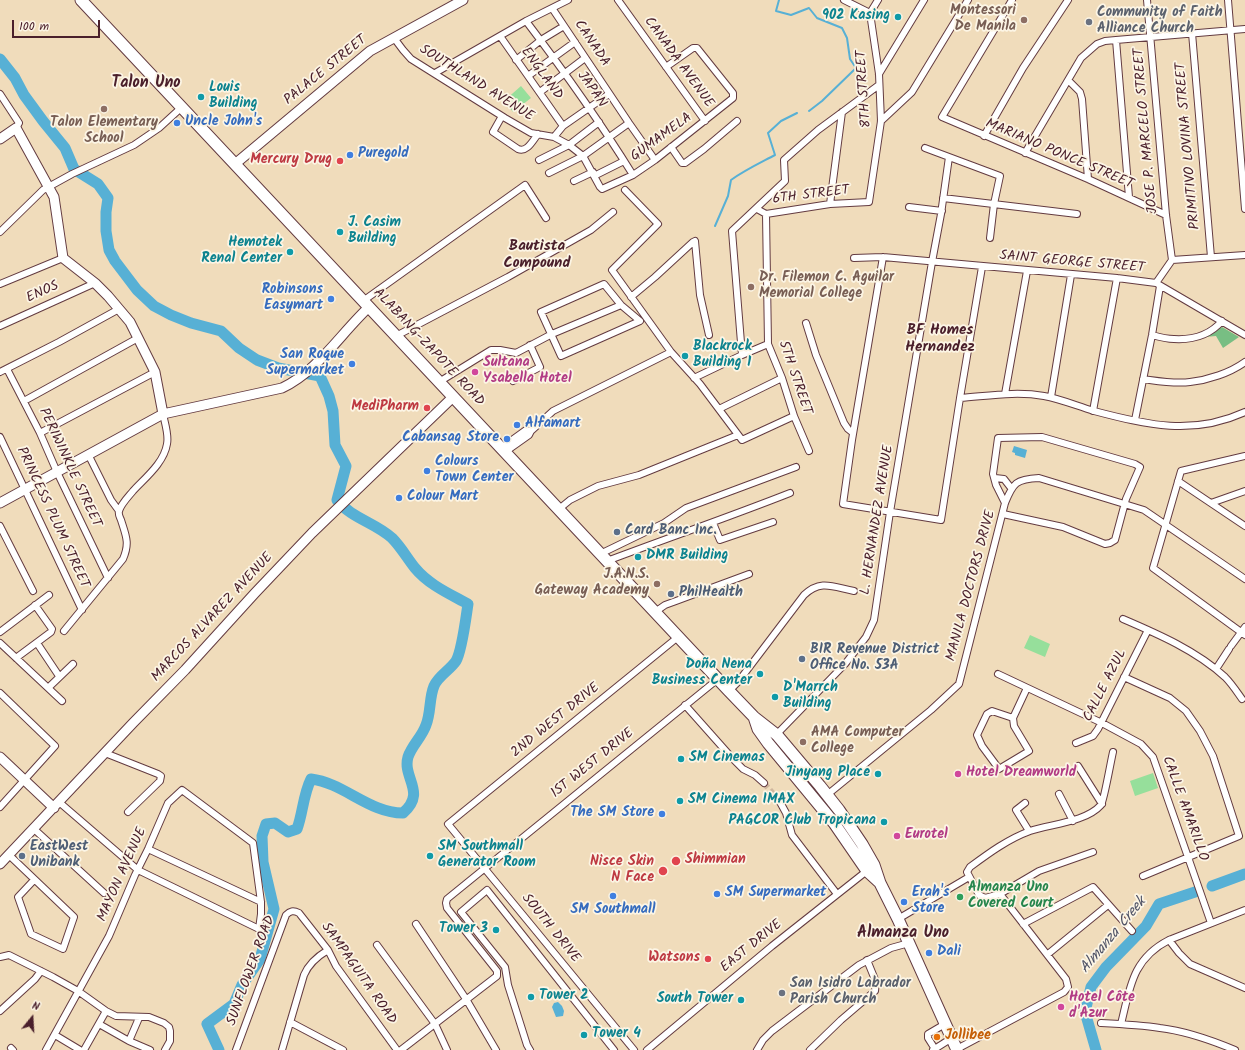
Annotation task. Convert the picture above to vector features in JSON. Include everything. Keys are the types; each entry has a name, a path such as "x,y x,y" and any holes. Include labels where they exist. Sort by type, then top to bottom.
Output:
{"highway":[{"name":"ALABANG-ZAPOTE ROAD","path":"81,0 453,397 508,446 559,509 729,691 754,717 777,735 827,795 856,834 870,868"},
{"name":"ALABANG-ZAPOTE ROAD","path":"754,717 758,729 768,743 834,822 880,883 898,919 957,1050"}],"street":[{"name":"PALACE STREET","path":"235,164 370,51 463,0"},
{"path":"435,73 526,21 568,0"},
{"path":"844,0 870,12 878,0"},
{"path":"879,74 924,0"},
{"path":"881,121 912,92 968,0"},
{"name":"MARIANO PONCE STREET","path":"1012,0 942,117 1088,179 1166,215"},
{"path":"984,136 1023,68 1068,0"},
{"name":"JOSE P. MARCELO STREET","path":"1147,0 1166,215 1172,260"},
{"path":"1228,0 1245,209"},
{"name":"CANADA AVENUE","path":"621,1 666,67 706,121"},
{"name":"CANADA","path":"552,8 655,160"},
{"name":"8TH STREET","path":"869,202 881,121 879,74 870,12"},
{"name":"JAPAN","path":"526,21 590,108 633,175"},
{"path":"516,60 540,40 564,26"},
{"path":"1025,153 1081,58 1104,41 1245,29"},
{"name":"PRIMITIVO LOVINA STREET","path":"1192,33 1211,257"},
{"name":"ENGLAND","path":"500,36 563,126"},
{"name":"SOUTHLAND AVENUE","path":"394,38 412,59 502,116 531,133 554,137 569,144 583,156"},
{"path":"1116,40 1129,197"},
{"path":"528,76 575,42"},
{"name":"GUMAMELA","path":"593,174 602,189 633,175 706,121 732,100 734,96 697,48 693,48 666,67"},
{"path":"540,92 585,58"},
{"path":"1068,80 1080,92 1082,99 1088,179"},
{"path":"742,355 732,231 784,181 784,160 842,112 879,85"},
{"path":"0,94 18,123 16,128 0,139"},
{"path":"554,137 563,126 609,94"},
{"path":"0,232 49,186 134,145 159,128 182,107"},
{"path":"830,204 842,112"},
{"path":"502,116 493,132 518,149 525,149 538,134"},
{"path":"671,147 682,163 685,163 737,121"},
{"path":"539,160 569,144 599,122"},
{"path":"549,173 583,156 629,123"},
{"path":"16,128 54,197 63,258 95,284 130,322 155,372 168,438 167,445 160,462 125,500 119,511"},
{"path":"925,148 1000,176 994,204 990,238"},
{"path":"583,156 593,174"},
{"name":"L. HERNANDEZ AVENUE","path":"768,743 845,664 866,637 874,620 890,512 942,211 949,157"},
{"path":"574,181 624,161"},
{"path":"0,503 163,414 282,388 301,378 366,304 525,185 546,218"},
{"path":"625,190 658,224 658,226 612,270 671,352 719,409 740,438"},
{"path":"943,198 1077,214"},
{"name":"6TH STREET","path":"756,209 766,214 830,204 869,202"},
{"path":"909,207 942,211"},
{"path":"396,336 508,277 591,230 613,212"},
{"name":"5TH STREET","path":"766,214 768,344 782,378 794,416 809,451"},
{"path":"631,297 693,242 695,242 700,295 709,335"},
{"path":"1135,420 1152,335 1158,284 1172,260 1245,255"},
{"path":"883,257 842,504 941,520 982,267"},
{"name":"SAINT GEORGE STREET","path":"854,258 883,257 1118,278 1158,284 1245,335"},
{"path":"0,284 63,258"},
{"path":"1005,394 1027,270"},
{"path":"1051,397 1071,275"},
{"path":"1093,411 1118,278"},
{"name":"ENOS","path":"0,326 95,284"},
{"path":"604,284 621,305 640,320 562,356 552,334 541,312 604,284"},
{"path":"439,382 490,350 516,353 552,334 621,305"},
{"path":"0,372 119,309"},
{"path":"1152,335 1174,340 1201,337 1217,327 1222,321"},
{"path":"806,323 816,355 844,423 848,430 853,433"},
{"path":"24,401 138,338"},
{"path":"694,378 768,344"},
{"path":"513,381 540,367 530,345"},
{"path":"508,446 526,430 531,431 553,411 671,352"},
{"path":"1143,378 1169,382 1190,382 1216,376 1240,366 1245,362"},
{"name":"PERIWINKLE STREET","path":"7,369 40,433 108,578"},
{"path":"40,433 155,372"},
{"path":"719,409 782,378"},
{"path":"960,398 1025,393 1051,397 1093,411 1165,426 1195,426 1230,419 1245,412"},
{"name":"MARCOS ALVAREZ AVENUE","path":"0,864 337,508 453,397"},
{"path":"559,509 570,500 598,486 639,475 740,438 794,416"},
{"name":"PRINCESS PLUM STREET","path":"0,437 82,610"},
{"path":"1003,514 1063,527 1105,544 1110,543 1116,540 1125,504 1140,467 1042,437 997,437 993,474 996,485 1005,503"},
{"path":"64,631 123,559 127,550 128,542 119,511 111,500 88,454"},
{"path":"1243,634 1153,568 1181,471 1245,456"},
{"path":"603,557 664,523 686,508 796,467"},
{"path":"995,478 1004,479 1012,488 1018,482 1028,478 1039,478 1144,510 1245,579"},
{"path":"1178,481 1245,526"},
{"name":"MANILA DOCTORS DRIVE","path":"827,795 931,710 959,684 1005,503 1012,488"},
{"path":"1211,503 1245,491"},
{"path":"603,557 713,523 790,493"},
{"path":"713,523 720,540 773,522"},
{"path":"0,526 33,591"},
{"path":"655,612 676,600 748,574"},
{"path":"729,691 738,682 804,595 811,589 826,585 854,591"},
{"path":"0,632 50,595"},
{"path":"16,658 51,632 52,629 35,605"},
{"path":"1123,619 1148,630 1202,659 1226,678 1242,699"},
{"path":"1216,670 1230,648 1243,634 1245,627"},
{"name":"CALLE AZUL","path":"1076,743 1093,736 1102,723 1148,630"},
{"name":"2ND WEST DRIVE","path":"448,824 678,637"},
{"path":"0,643 62,701"},
{"path":"37,643 59,676"},
{"path":"48,688 73,664"},
{"name":"CALLE AMARILLO","path":"998,674 1102,723 1141,744 1153,757 1211,923"},
{"path":"1124,677 1170,698 1186,711 1200,731 1213,756 1240,836 1143,876"},
{"name":"1ST WEST DRIVE","path":"466,999 494,979 497,976 497,971 447,908 447,898 718,679"},
{"path":"1013,718 992,712 987,714 977,735 982,746 999,769 1029,751 1014,726 1013,718 1027,688"},
{"path":"0,693 55,746 0,807"},
{"path":"685,705 743,769 764,783"},
{"path":"898,919 968,875 970,867 1004,843 1029,831 1073,821 1094,811 1102,804 1113,752"},
{"path":"105,753 161,776 160,780 128,812"},
{"path":"0,757 24,780 138,870 259,930 261,914 260,902 148,849"},
{"path":"1078,766 1102,804"},
{"name":"MAYON AVENUE","path":"46,1050 109,936 168,803 182,790 253,843 260,902"},
{"path":"1059,794 1073,821"},
{"path":"780,802 786,813 792,835 837,894"},
{"path":"1025,802 1016,810 1029,831"},
{"name":"SOUTH DRIVE","path":"448,824 634,1050"},
{"path":"34,829 104,893"},
{"path":"968,875 981,897 985,898 1000,894 1039,870 1093,852"},
{"path":"9,855 74,917 63,949 31,934 18,898 34,880"},
{"name":"EAST DRIVE","path":"647,1050 870,868"},
{"path":"1023,924 1093,887 1132,931"},
{"path":"530,1050 527,1045 508,985 505,967 461,912 487,890 614,1050"},
{"path":"957,1050 1064,992 1068,987 1066,979 1048,954 1000,894"},
{"path":"1048,954 1108,905"},
{"path":"1121,1022 1136,971 1148,953 1169,940 1245,910"},
{"name":"SUNFLOWER ROAD","path":"236,1050 286,915 294,911 299,913"},
{"name":"SAMPAGUITA ROAD","path":"299,913 328,950 336,966 397,1050"},
{"path":"416,924 466,999 496,1050"},
{"path":"1169,940 1179,954 1190,964 1245,987"},
{"path":"757,1050 763,1040 772,1031 799,1009 866,960 892,948 909,943"},
{"path":"377,945 436,1024 447,1050"},
{"path":"282,1050 304,975 308,967 320,955 328,950"},
{"path":"0,957 8,955 78,991 106,1011 116,1016 139,1018 149,1017 164,1023 169,1027 170,1041 165,1050"},
{"path":"810,1050 841,1020 876,991 876,982 866,960"},
{"path":"553,974 564,965"},
{"path":"0,1011 36,979 41,972"},
{"path":"401,1050 466,999"},
{"path":"84,1050 106,1011"},
{"path":"129,1041 139,1018"},
{"path":"290,1022 343,1050"},
{"path":"1101,1023 1121,1022 1162,1028 1189,1034 1235,1050"},
{"path":"99,1024 129,1041 150,1050"},
{"path":"946,1024 928,1035 934,1050 952,1038"},
{"path":"55,1035 80,1050"}],"green space":[{"path":"521,86 531,98 513,112 504,101"},
{"path":"1222,327 1239,337 1223,348 1216,336 1205,337"},
{"path":"1030,635 1050,644 1045,657 1024,648"},
{"path":"1153,773 1158,788 1135,796 1130,781"}],"water":[{"path":"1014,446 1027,450 1025,458 1015,455 1015,453 1012,452"},
{"path":"558,1002 564,1011 563,1016 556,1017 552,1007 554,1003"}],"waterway":[{"path":"779,0 776,11 791,15 809,8 817,18 842,28 847,38 850,59 856,68 822,101 809,111"},
{"path":"0,59 15,78 24,95 65,148 74,169 98,184 108,198 106,231 109,250 115,261 137,290 154,306 171,315 191,323 221,331 239,348 257,360 278,368 320,376 329,396 333,411 335,445 346,466 337,500 356,516 379,528 392,538 415,568 427,579 440,589 468,604 464,634 458,656 456,661 438,679 434,686 426,725 408,757 408,772 414,792 410,805 403,813 391,812 379,808 335,786 311,779 306,791 297,829 288,832 275,823 266,824 262,836 263,862 274,909 260,959 242,985 234,1004 207,1024 219,1050"},
{"path":"715,226 728,196 731,180 775,155 768,133 781,121 797,113"},
{"name":"Almanza Creek","path":"1212,886 1245,874"},
{"name":"Almanza Creek","path":"1096,1050 1085,1012 1091,987 1106,967 1146,926 1159,904 1198,891"}],"tunnel":[{"path":"764,783 780,802"}],"place":[{"name":"902 Kasing","path":"898,17"},
{"name":"Montessori De Manila","path":"1024,20"},
{"name":"Community of Faith Alliance Church","path":"1089,22"},
{"name":"Louis Building","path":"201,97"},
{"name":"Talon Elementary School","path":"104,109"},
{"name":"Uncle John's","path":"177,123"},
{"name":"Puregold","path":"350,155"},
{"name":"Mercury Drug","path":"340,161"},
{"name":"J. Casim Building","path":"340,232"},
{"name":"Hemotek Renal Center","path":"290,252"},
{"name":"Dr. Filemon C. Aguilar Memorial College","path":"751,287"},
{"name":"Robinsons Easymart","path":"331,299"},
{"name":"Blackrock Building 1","path":"685,356"},
{"name":"San Roque Supermarket","path":"352,364"},
{"name":"Sultana Ysabella Hotel","path":"475,372"},
{"name":"MediPharm","path":"427,408"},
{"name":"Alfamart","path":"517,425"},
{"name":"Cabansag Store","path":"507,439"},
{"name":"Colours Town Center","path":"427,471"},
{"name":"Colour Mart","path":"399,498"},
{"name":"Card Banc Inc.","path":"617,532"},
{"name":"DMR Building","path":"638,557"},
{"name":"J.A.N.S. Gateway Academy","path":"657,584"},
{"name":"PhilHealth","path":"671,594"},
{"name":"BIR Revenue District Office No. 53A","path":"802,659"},
{"name":"Doña Nena Business Center","path":"760,674"},
{"name":"D'Marrch Building","path":"775,697"},
{"name":"AMA Computer College","path":"803,742"},
{"name":"SM Cinemas","path":"681,759"},
{"name":"Jinyang Place","path":"878,774"},
{"name":"Hotel Dreamworld","path":"958,774"},
{"name":"SM Cinema IMAX","path":"680,801"},
{"name":"The SM Store","path":"662,814"},
{"name":"PAGCOR Club Tropicana","path":"884,822"},
{"name":"Eurotel","path":"897,836"},
{"name":"EastWest Unibank","path":"22,856"},
{"name":"SM Southmall Generator Room","path":"430,856"},
{"name":"Shimmian","path":"676,861"},
{"name":"Nisce Skin N Face","path":"663,871"},
{"name":"SM Supermarket","path":"717,894"},
{"name":"SM Southmall","path":"613,896"},
{"name":"Almanza Uno Covered Court","path":"960,897"},
{"name":"Erah's Store","path":"904,902"},
{"name":"Tower 3","path":"496,930"},
{"name":"Dali","path":"929,953"},
{"name":"Watsons","path":"708,959"},
{"name":"San Isidro Labrador Parish Church","path":"782,993"},
{"name":"Tower 2","path":"531,997"},
{"name":"South Tower","path":"741,1000"},
{"name":"Hotel Côte d'Azur","path":"1061,1007"},
{"name":"Tower 4","path":"584,1035"},
{"name":"Jollibee","path":"937,1037"}],"district":[{"name":"Talon Uno","path":"146,84"},
{"name":"Bautista Compound","path":"537,256"},
{"name":"BF Homes Hernandez","path":"940,340"},
{"name":"Almanza Uno","path":"903,934"}]}
